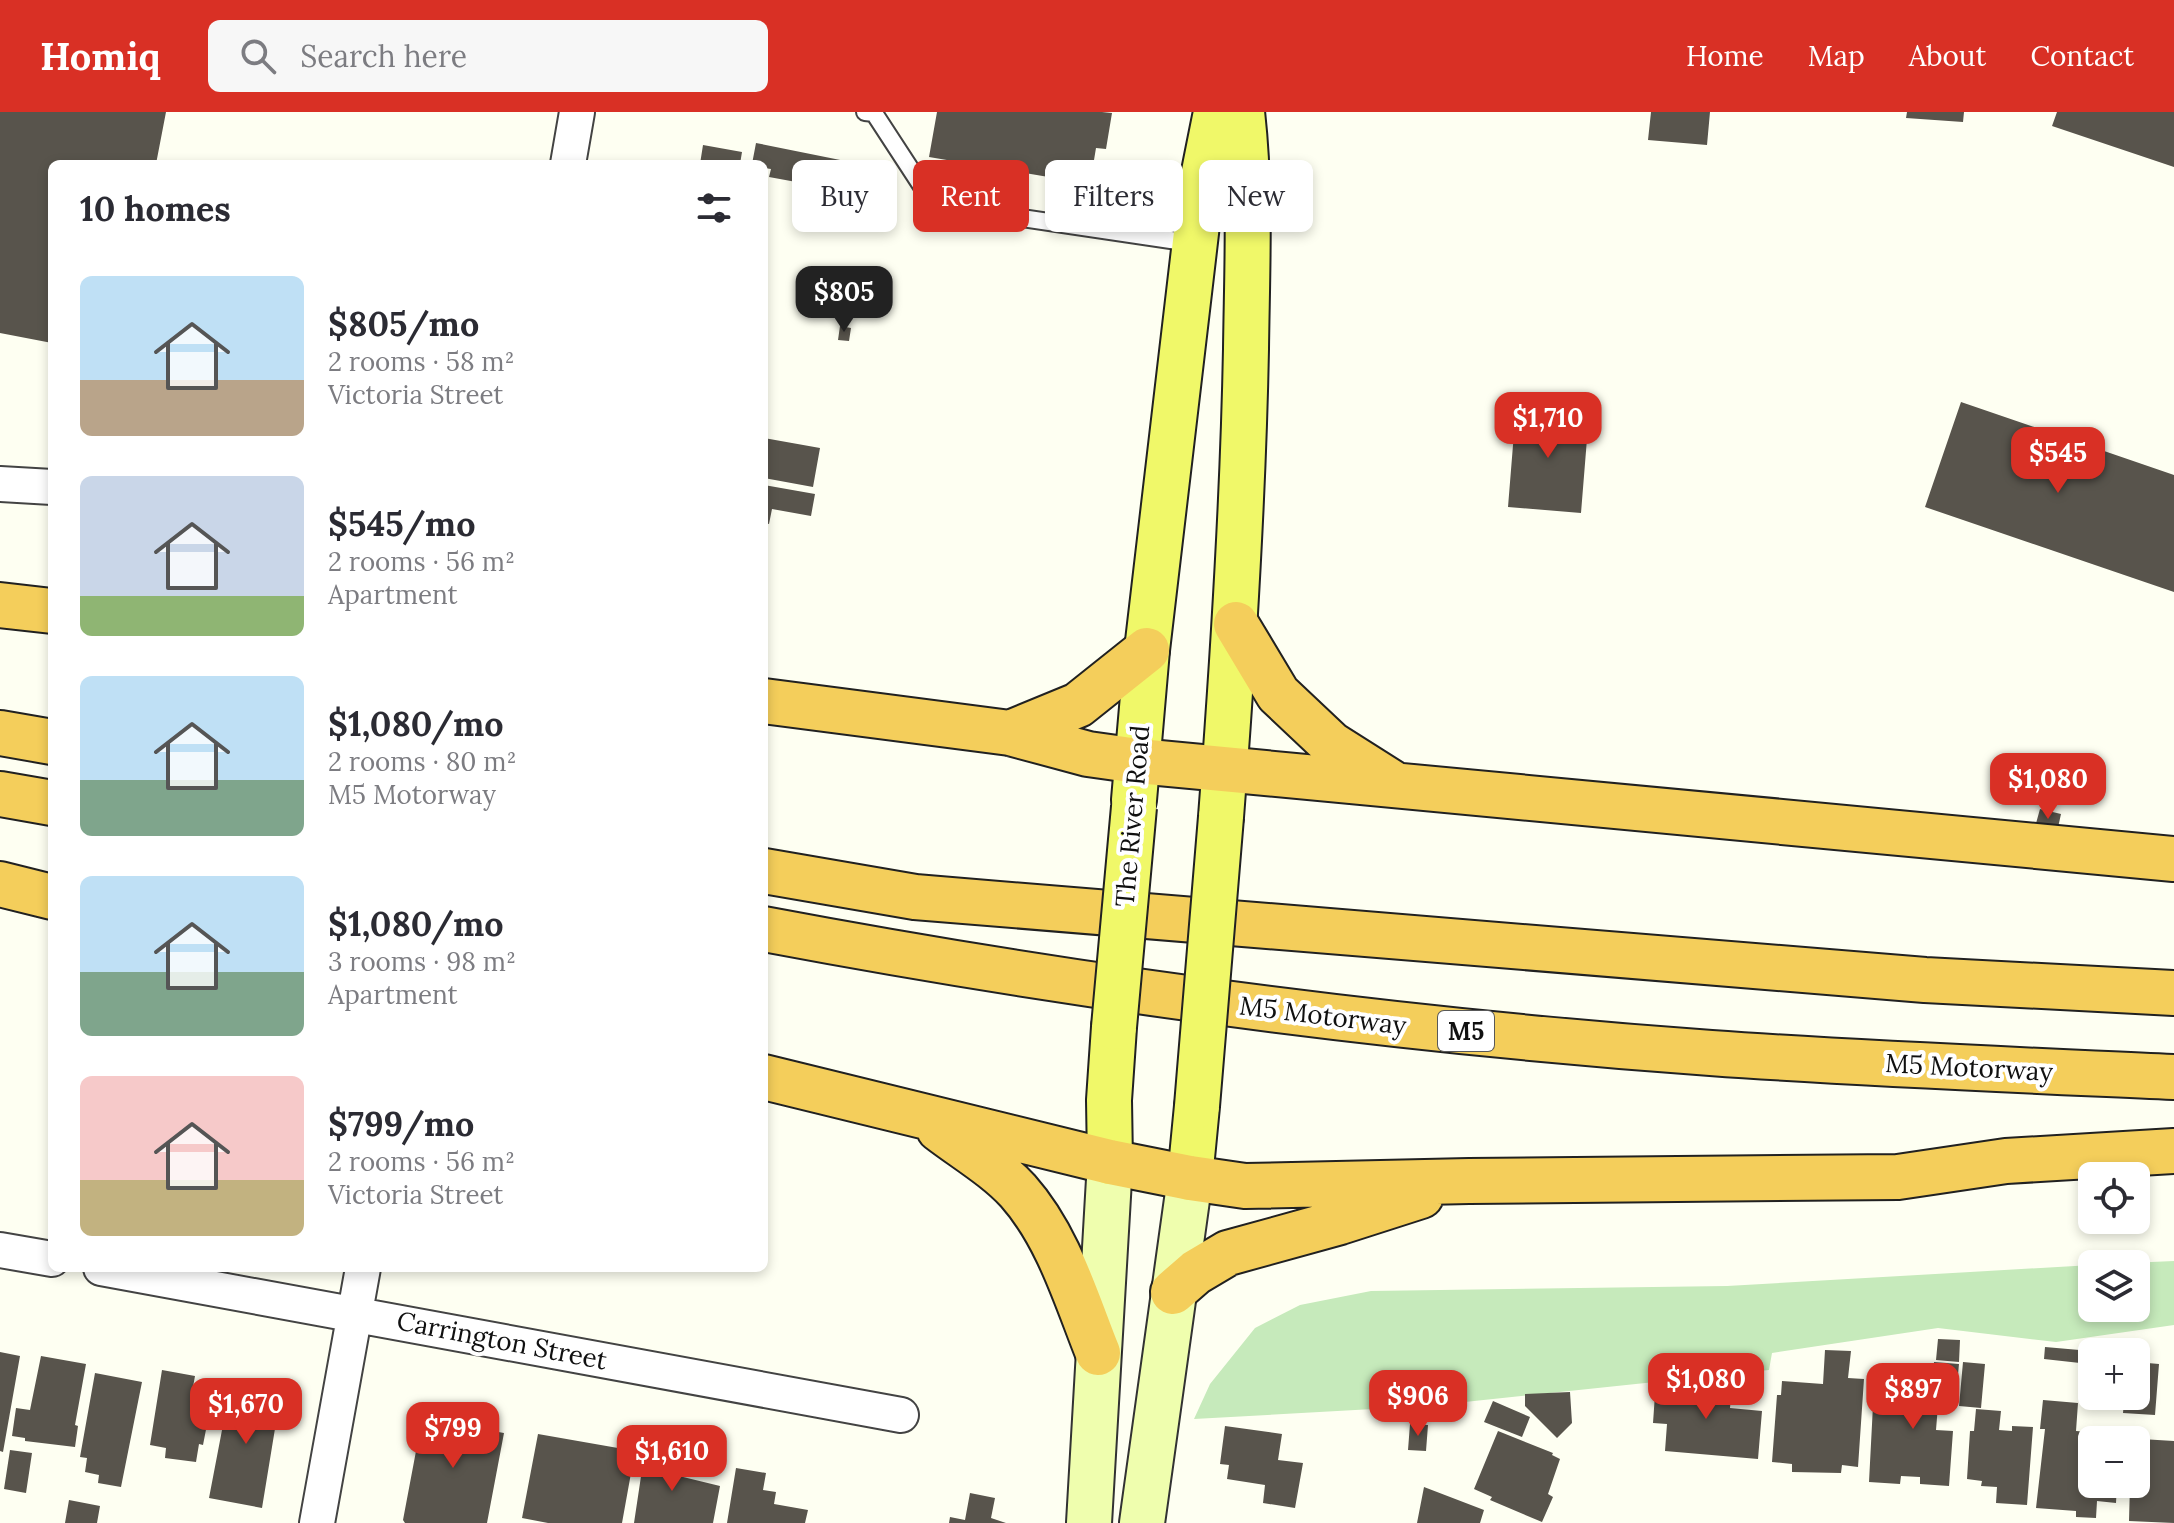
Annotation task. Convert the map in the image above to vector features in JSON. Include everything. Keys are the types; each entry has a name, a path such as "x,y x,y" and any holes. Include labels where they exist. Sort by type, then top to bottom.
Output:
{"highway":[{"path":"0,605 48,611"},
{"path":"1236,624 1278,694 1331,744 1400,788"},
{"path":"1010,733 1078,705 1147,650"},
{"path":"768,702 1010,733 1088,754 1138,761 2174,859"},
{"path":"0,733 48,741"},
{"path":"0,794 48,802"},
{"path":"768,872 915,897 1925,980 2174,993"},
{"path":"0,884 48,896"},
{"name":"M5 Motorway","path":"768,930 1055,981 1306,1014 1517,1037 1712,1053 2174,1077"},
{"path":"768,1078 1110,1162 1245,1186 1898,1177 2006,1161 2174,1151"},
{"path":"925,1118 1015,1188 1033,1209 1054,1245 1098,1353"},
{"path":"1173,1292 1196,1272 1228,1253 1469,1181"}],"main road":[{"name":"The River Road","path":"1089,1523 1110,1162 1109,1100 1147,650 1202,182 1216,112"},
{"path":"1142,1523 1190,1178 1236,624 1249,247 1247,157 1242,112"}],"street":[{"path":"569,160 577,112"},
{"path":"0,484 48,487"},
{"path":"0,1250 48,1258"},
{"name":"Carrington Street","path":"124,1272 901,1415"},
{"path":"317,1523 362,1272"}],"lane":[{"path":"865,112 874,113 934,205 1195,244"}],"green space":[{"path":"2174,1261 2174,1325 2056,1342 1938,1328 1772,1353 1769,1370 1427,1406 1194,1419 1210,1384 1255,1328 1300,1305 1371,1291 1727,1286 2078,1266 2078,1322 2150,1322 2150,1262"}],"building":[{"path":"0,112 166,112 157,160 48,160 48,342 0,333"},
{"path":"937,112 1112,113 1106,149 1096,148 1094,160 1045,160 1045,176 1029,174 1029,160 947,160 929,157"},
{"path":"1651,112 1710,112 1707,145 1648,140"},
{"path":"1907,112 1964,112 1963,122 1906,118"},
{"path":"2057,112 2174,112 2174,167 2052,126"},
{"path":"756,143 840,160 792,160 792,181 769,177 771,169 768,169 768,160 753,160"},
{"path":"703,145 742,152 741,160 701,160"},
{"path":"840,326 851,328 849,341 838,340"},
{"path":"1961,402 2174,475 2174,592 1925,507"},
{"path":"1516,408 1589,414 1581,513 1508,507"},
{"path":"768,439 820,448 813,487 768,479"},
{"path":"768,486 815,494 811,516 772,509 769,524"},
{"path":"2040,809 2061,814 2057,832 2035,827"},
{"path":"1938,1339 1960,1340 1959,1362 1936,1360"},
{"path":"2045,1347 2078,1350 2078,1363 2044,1359"},
{"path":"1825,1350 1851,1351 1848,1378 1864,1379 1858,1467 1842,1465 1841,1473 1792,1472 1792,1464 1772,1462 1777,1395 1781,1395 1782,1381 1823,1384"},
{"path":"0,1352 20,1356 3,1452 0,1451"},
{"path":"41,1356 86,1364 75,1425 78,1426 75,1447 25,1441 25,1438 12,1436 16,1408 30,1410"},
{"path":"1934,1362 1959,1364 1955,1406 1938,1405 1936,1430 1953,1431 1949,1486 1920,1484 1920,1477 1901,1476 1900,1484 1869,1482 1874,1386 1932,1390"},
{"path":"1963,1362 1985,1364 1981,1408 1959,1406"},
{"path":"2150,1363 2159,1364 2155,1415 2123,1413 2123,1410 2150,1410"},
{"path":"162,1370 195,1376 193,1387 207,1389 205,1403 211,1404 203,1445 199,1444 196,1462 165,1458 166,1448 150,1445"},
{"path":"95,1373 142,1382 121,1487 98,1483 99,1475 85,1472 87,1458 80,1457"},
{"path":"1656,1380 1732,1386 1730,1408 1762,1411 1758,1459 1665,1451 1667,1424 1653,1423"},
{"path":"231,1383 281,1392 262,1508 209,1498"},
{"path":"1570,1392 1572,1423 1557,1438 1525,1406 1525,1394"},
{"path":"2043,1400 2078,1403 2078,1498 2116,1498 2116,1503 2097,1501 2096,1518 2076,1517 2076,1511 2036,1508 2045,1429 2040,1429"},
{"path":"1493,1401 1530,1417 1522,1437 1484,1422"},
{"path":"430,1409 489,1420 487,1430 504,1433 487,1523 405,1523 403,1520 423,1414"},
{"path":"1976,1409 2001,1411 1999,1430 2012,1431 2012,1426 2033,1427 2027,1505 1996,1503 1997,1487 1981,1486 1982,1481 1967,1479 1970,1431 1974,1431"},
{"path":"1410,1424 1428,1425 1426,1451 1408,1450"},
{"path":"1225,1426 1282,1434 1278,1460 1303,1463 1295,1508 1263,1503 1265,1485 1227,1479 1229,1465 1220,1464"},
{"path":"1498,1431 1553,1453 1560,1459 1548,1494 1553,1497 1542,1522 1490,1500 1492,1497 1474,1489"},
{"path":"538,1434 635,1451 622,1523 548,1523 522,1518"},
{"path":"2150,1440 2174,1441 2174,1523 2129,1521 2130,1498 2150,1498"},
{"path":"646,1443 672,1448 668,1467 680,1468 679,1476 720,1486 713,1523 634,1523"},
{"path":"10,1450 32,1453 26,1493 4,1489"},
{"path":"736,1468 766,1473 763,1490 776,1492 774,1504 808,1510 805,1523 727,1523"},
{"path":"1424,1487 1484,1510 1480,1523 1417,1523"},
{"path":"970,1493 995,1498 991,1518 1006,1523 949,1523 950,1517 965,1520"},
{"path":"69,1500 100,1506 97,1523 65,1523"}]}
